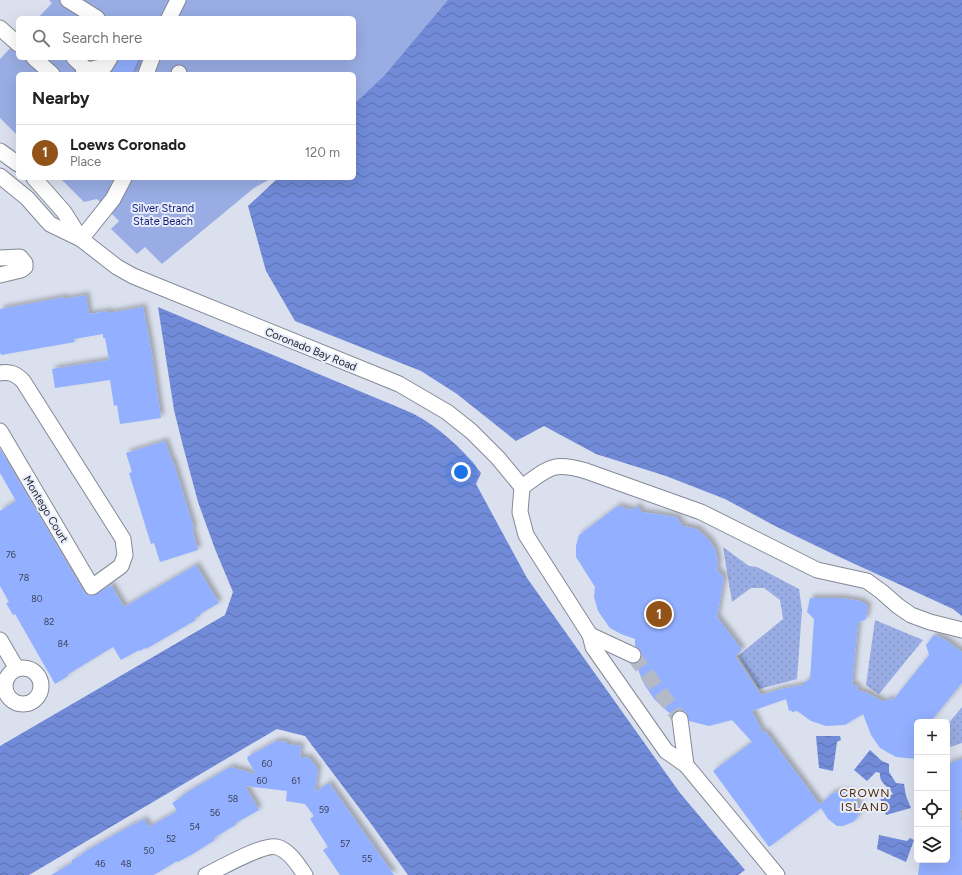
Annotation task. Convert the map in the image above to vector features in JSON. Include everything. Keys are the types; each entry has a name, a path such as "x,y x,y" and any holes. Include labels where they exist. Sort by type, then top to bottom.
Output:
{"street":[{"path":"68,0 94,16"},
{"path":"170,16 178,0"},
{"path":"0,28 16,42"},
{"path":"36,60 50,72"},
{"path":"76,60 85,72 105,66 109,60"},
{"path":"147,72 151,60"},
{"path":"0,151 16,163"},
{"name":"Coronado Bay Road","path":"0,176 27,198 50,224 81,239 117,267 133,276 399,384 422,397 447,412 471,431 498,458 522,487"},
{"name":"Coronado Bay Road","path":"36,180 51,195 64,212 81,239"},
{"path":"81,239 113,199 123,180"},
{"path":"0,258 20,257 25,263 25,267 21,270 0,275"},
{"name":"Montego Court","path":"0,373 7,371 14,373 23,381 123,539 125,555 121,566 92,587 0,431"},
{"path":"777,875 686,765 666,751 593,647 590,635 526,534 520,512 522,487 546,469 558,466 569,466 586,471 701,512 817,570 867,581 910,615 962,630"},
{"path":"590,635 633,655"},
{"path":"0,640 17,669"},
{"path":"680,719 686,765"},
{"path":"206,875 261,849 277,847 293,858 305,875"}],"green space":[{"path":"49,0 453,0 356,121 356,72 16,72 16,134 0,118 0,59 16,42 16,60 356,60 356,16 40,16 52,3"},
{"name":"Silver Strand State Beach","path":"62,180 268,180 254,188 162,264 145,247 137,254 111,229 119,221 97,199 84,202"},
{"path":"723,547 749,566 757,567 799,589 802,610 797,679 759,689 738,656 783,619 780,600 764,588 751,588 732,602"},
{"path":"875,620 923,640 879,694 866,685"},
{"path":"962,707 962,743 950,747 950,721"}],"water":[{"path":"448,0 962,0 962,616 953,609 777,527 725,499 666,476 596,454 544,426 516,441 457,394 421,371 295,321 266,271 248,206 276,180 356,180 356,102 384,76"},
{"path":"158,307 412,413 432,425 450,439 481,473 476,484 527,578 680,793 745,870 738,875 408,875 305,736 277,729 29,875 0,875 0,746 225,615 233,592 198,502 183,446 174,410"},
{"path":"816,736 840,736 841,740 837,742 833,771 819,768"},
{"path":"870,750 882,761 889,764 889,772 896,783 904,784 906,796 911,808 886,815 880,798 893,794 882,782 880,773 876,772 867,781 854,770"},
{"path":"879,835 907,841 910,838 914,840 906,862 877,849"}],"building":[{"path":"119,60 138,60 133,72 111,72"},
{"path":"86,295 89,314 109,311 109,313 143,307 161,418 120,424 117,405 114,406 110,380 55,388 52,369 109,360 103,334 74,339 75,342 1,355 0,309 65,297 65,299"},
{"path":"165,441 173,461 194,529 192,529 198,550 160,562 154,543 151,544 146,528 129,473 132,472 126,453"},
{"path":"0,449 87,595 92,596 97,594 111,585 124,607 196,565 219,603 200,614 201,615 195,618 196,620 146,649 139,650 121,660 113,647 55,684 15,614 13,615 6,603 9,602 0,586 0,511 16,501 0,473"},
{"path":"618,506 632,510 637,506 642,512 676,517 683,526 697,529 709,540 715,549 718,561 717,570 724,578 717,617 742,650 735,656 761,695 781,689 804,685 804,682 810,680 814,619 807,612 810,598 841,598 860,601 868,606 866,619 858,623 852,684 858,687 857,690 867,693 884,702 887,699 893,700 929,655 926,645 934,635 944,639 962,652 962,683 932,719 914,719 914,759 896,757 880,748 871,735 863,714 845,725 826,726 811,721 797,711 789,711 786,699 752,711 763,733 765,731 820,805 831,794 837,792 849,792 854,795 859,806 857,818 853,822 843,826 837,826 828,819 821,808 769,847 713,771 752,742 732,720 709,726 689,721 687,714 684,711 678,710 672,714 654,699 644,684 636,665 636,663 641,659 642,655 640,650 635,646 635,639 610,628 598,611 594,597 595,587 576,557 576,546 579,535"},
{"path":"276,741 301,746 300,757 309,758 318,769 315,792 329,783 394,875 340,875 323,850 328,847 310,819 314,816 305,804 286,801 287,791 245,786 259,810 236,823 237,824 214,838 215,840 191,855 178,862 177,861 154,875 51,875 72,863 72,860 82,855 81,854 135,823 136,824 144,819 149,827 177,811 172,803 182,797 181,796 230,767 256,774 247,757"},
{"path":"962,759 962,809 960,810 962,830 962,875 918,875 920,863 950,863 950,763"}],"tunnel":[{"path":"633,655 680,719"}],"place":[{"name":"Loews Coronado","path":"659,614"}],"district":[{"name":"CROWN ISLAND","path":"865,800"}]}
